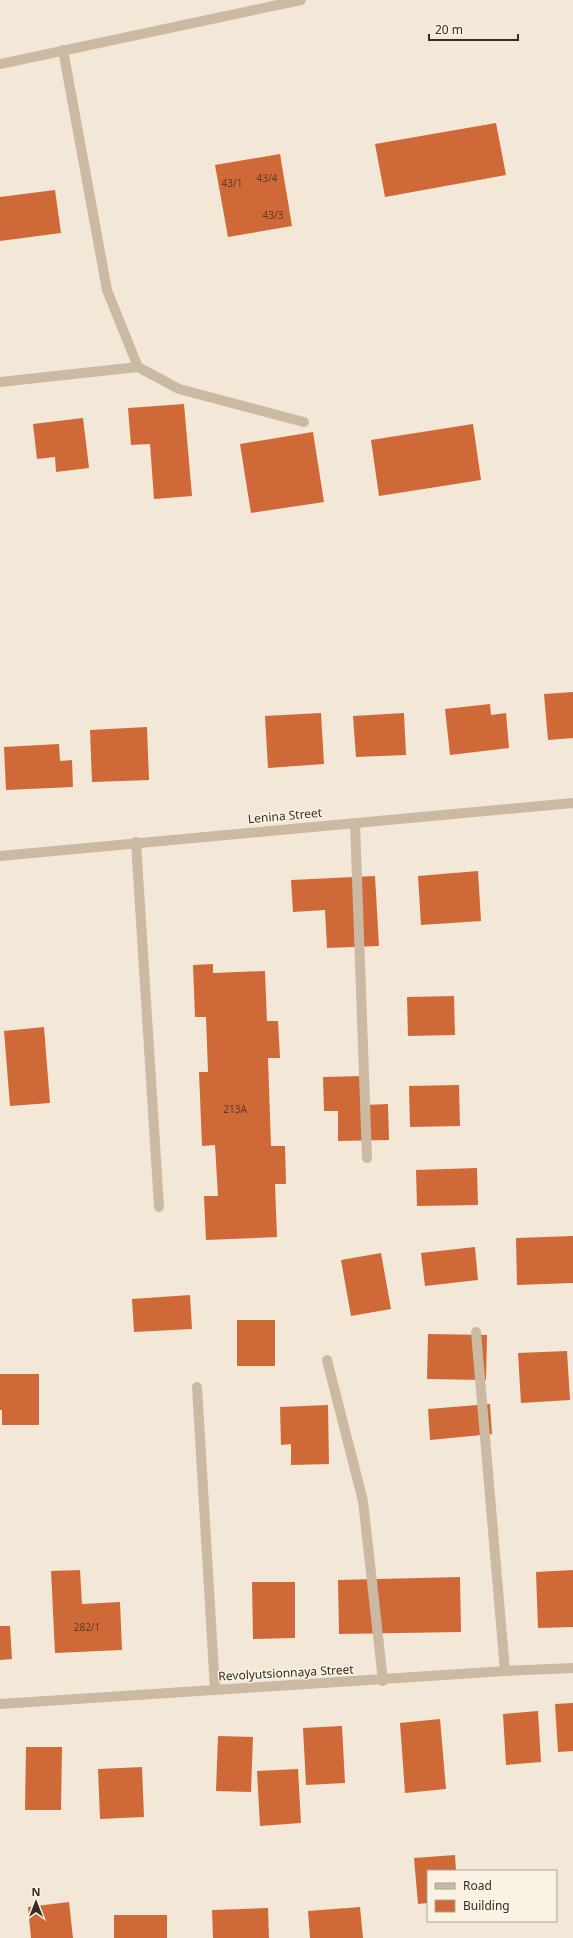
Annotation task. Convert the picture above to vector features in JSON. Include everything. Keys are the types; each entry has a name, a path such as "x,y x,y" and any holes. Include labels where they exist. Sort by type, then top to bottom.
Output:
{"street":[{"path":"0,64 301,0"},
{"path":"63,50 107,290 138,367"},
{"path":"0,382 138,367 179,389 304,422"},
{"name":"Lenina Street","path":"0,856 136,842 573,803"},
{"path":"355,823 367,1158"},
{"path":"136,842 159,1208"},
{"path":"476,1332 505,1671"},
{"path":"327,1360 363,1500 383,1681"},
{"path":"196,1387 214,1690"},
{"name":"Revolyutsionnaya Street","path":"0,1704 383,1681 505,1671 573,1668"}],"building":[{"path":"496,123 506,175 385,197 375,144"},
{"path":"280,154 292,226 228,237 215,165"},
{"path":"55,190 61,233 0,241 0,197"},
{"path":"184,404 192,496 154,499 150,444 131,445 128,408"},
{"path":"83,418 89,468 56,472 55,457 37,459 33,424"},
{"path":"473,424 481,480 379,496 371,440"},
{"path":"313,432 324,502 251,513 240,444"},
{"path":"573,692 573,738 548,740 544,694"},
{"path":"490,704 491,715 506,713 509,748 450,755 445,709"},
{"path":"321,713 324,764 268,768 265,716"},
{"path":"404,713 406,755 356,757 353,716"},
{"path":"147,727 149,780 92,782 90,730"},
{"path":"59,744 60,761 72,760 73,787 6,790 4,747"},
{"path":"478,871 481,921 421,925 418,876"},
{"path":"375,876 379,946 327,948 325,910 293,912 291,880"},
{"path":"213,964 213,973 265,971 267,1021 278,1021 280,1058 268,1058 271,1146 285,1146 286,1184 275,1184 277,1237 206,1240 204,1196 218,1196 215,1145 202,1146 199,1072 208,1072 206,1017 195,1017 193,965"},
{"path":"454,996 455,1035 408,1036 407,997"},
{"path":"44,1027 50,1103 10,1106 4,1031"},
{"path":"363,1076 363,1105 388,1104 389,1140 338,1141 338,1111 324,1111 323,1077"},
{"path":"459,1085 460,1126 410,1127 409,1086"},
{"path":"477,1168 478,1205 417,1206 416,1170"},
{"path":"573,1236 573,1283 517,1285 516,1238"},
{"path":"475,1247 478,1280 425,1286 421,1253"},
{"path":"381,1253 391,1309 351,1316 341,1260"},
{"path":"190,1295 192,1329 134,1332 132,1299"},
{"path":"237,1320 275,1320 275,1366 237,1366"},
{"path":"428,1334 487,1335 486,1380 427,1379"},
{"path":"567,1351 570,1400 521,1403 518,1353"},
{"path":"0,1374 39,1374 39,1425 2,1425 2,1410 0,1410"},
{"path":"490,1404 492,1434 430,1440 428,1409"},
{"path":"328,1405 329,1464 291,1465 291,1444 281,1445 280,1407"},
{"path":"80,1570 82,1604 120,1602 122,1650 55,1653 51,1571"},
{"path":"573,1570 573,1627 538,1628 536,1572"},
{"path":"460,1577 461,1632 339,1634 338,1580"},
{"path":"252,1582 295,1582 295,1638 253,1639"},
{"path":"0,1626 10,1626 12,1659 0,1660"},
{"path":"573,1703 573,1751 558,1752 555,1704"},
{"path":"538,1711 541,1762 506,1765 503,1714"},
{"path":"440,1719 446,1789 405,1793 400,1723"},
{"path":"342,1726 345,1783 306,1785 303,1728"},
{"path":"218,1736 253,1737 251,1792 216,1791"},
{"path":"26,1747 62,1747 61,1810 25,1810"},
{"path":"142,1767 144,1817 100,1819 98,1769"},
{"path":"298,1769 301,1823 260,1826 257,1771"},
{"path":"455,1855 456,1870 427,1870 427,1903 418,1904 414,1858"},
{"path":"69,1902 73,1938 31,1938 28,1907"},
{"path":"360,1907 363,1938 310,1938 308,1911"},
{"path":"268,1908 269,1938 213,1938 212,1910"},
{"path":"114,1915 167,1915 167,1938 114,1938"}]}
